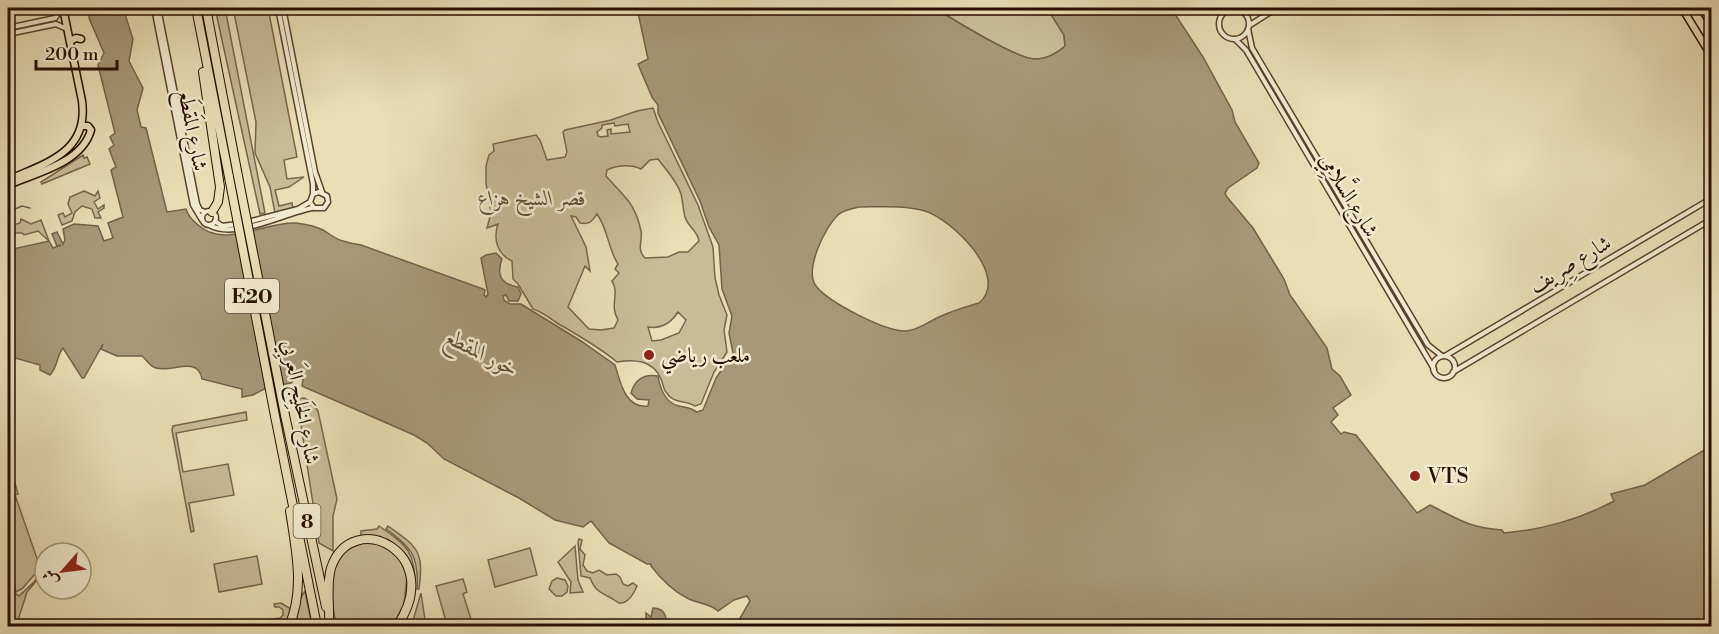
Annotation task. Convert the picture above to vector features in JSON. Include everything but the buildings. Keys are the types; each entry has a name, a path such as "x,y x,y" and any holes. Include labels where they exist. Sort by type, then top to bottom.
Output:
{"highway":[{"name":"شارع الخَلِيج العَربِي","path":"196,8 317,627"},
{"name":"شارع الخَلِيج العَربِي","path":"208,8 238,176 329,625"},
{"path":"204,49 205,84 220,187 218,202 209,212"},
{"path":"285,462 298,581 295,613 288,627"},
{"path":"329,625 329,577 334,561 347,547 366,540 388,544 400,553 408,567 410,596 398,625"}],"main road":[{"path":"8,180 60,156 74,142 82,126 83,108 63,8"},
{"path":"1682,8 1710,55"},
{"path":"1701,8 1712,25"},
{"path":"70,41 74,38 81,39"},
{"path":"1700,52 1710,55"},
{"path":"8,185 75,155 86,142 91,130 88,126 82,126"}],"street":[{"path":"8,28 55,18 63,8"},
{"name":"شارع المَقطَع","path":"156,8 177,102 193,205 202,220"},
{"path":"280,8 315,172 322,192 328,199 327,206 321,210 314,208 259,224 226,230 209,225 202,220 202,215 209,212 222,226 244,223 298,209 309,202 313,194 280,8"},
{"path":"1220,8 1222,32 1235,39 1243,36 1248,27 1277,8"},
{"path":"1221,18 1227,11 1249,8"},
{"path":"1236,9 1246,15 1248,27"},
{"path":"161,27 166,19"},
{"path":"8,34 56,24 68,29"},
{"name":"شارع المَقطَع","path":"161,27 197,204 200,210 209,212"},
{"name":"شارع السَّلامِي","path":"1248,27 1252,48 1424,337 1432,349 1443,356"},
{"name":"شارع السَّلامِي","path":"1235,39 1251,58 1434,369"},
{"path":"1250,64 1251,58"},
{"path":"177,102 183,106"},
{"path":"313,194 322,192"},
{"name":"شارع صِرِيف","path":"1443,356 1712,198"},
{"path":"309,202 314,208"},
{"name":"شارع صِرِيف","path":"1453,372 1712,219"},
{"path":"209,225 215,221"},
{"path":"1443,356 1453,360 1455,366 1453,372 1447,377 1436,374 1434,369 1434,362 1443,356"},
{"path":"251,627 273,624 288,627"}],"green space":[{"path":"215,8 225,8 265,213 260,214"},
{"path":"233,8 268,8 297,157 284,160 287,179 304,177 289,187 275,190 279,206 292,203 293,209 275,213 270,187 255,153 256,122"},
{"path":"935,8 1047,8 1064,35 1065,46 1044,58 1027,58 985,38"},
{"name":"قصر الشيخ هزاع","path":"653,108 698,205 713,247 715,278 727,315 724,330 727,352 714,372 701,404 695,406 669,396 658,373 648,364 637,361 617,362 588,341 533,309 513,279 512,261 497,246 498,224 487,228 491,213 486,166 489,155 494,151 493,144 536,135 547,160 565,157 567,152 563,132 565,130 611,120","holes":["628,124 630,132 611,134 611,129 607,130 608,136 601,137 597,132 602,125","658,159 679,189 685,217 699,241 688,252 679,252 668,257 645,258 640,248 641,231 636,213 628,200 606,176 607,170 611,168 628,166 641,169 650,160","597,214 604,226 618,264 615,269 619,273 612,281 615,290 614,309 618,320 614,328 589,329 568,307 585,266 590,271 586,247 571,216 576,217 580,223 590,222","678,312 686,320 679,333 652,341 648,327 661,326"]},
{"path":"83,155 84,158 87,157 90,164 42,184 41,182"},
{"path":"84,191 95,196 98,191 100,198 94,202 98,209 104,205 104,208 98,212 101,218 95,218 92,209 82,206 75,212 72,221 62,225 58,215 63,213 65,217 72,213 68,204 70,197"},
{"path":"21,219 31,224 41,220 49,241 38,231 24,235 16,233 8,238 8,224 12,222 10,226 20,223"},
{"path":"304,398 312,402 318,411 337,499 333,516 333,551 319,543 297,399"},
{"path":"246,412 247,420 176,433 183,472 228,464 234,495 189,503 194,531 191,532 173,426"},
{"path":"9,462 18,494 15,495 33,547 33,576 22,589 16,592 8,555"},
{"path":"379,526 397,539 412,558 415,589 411,565 401,550 384,541 361,538 361,531 377,529"},
{"path":"388,526 406,539 417,551 420,566 419,589 417,589 417,569 412,554 402,541 386,529"},
{"path":"579,539 582,540 580,549 585,555 583,565 587,571 593,573 599,570 607,575 616,574 623,584 628,586 633,583 637,586 628,600 619,603 598,590 590,578 581,576"},
{"path":"373,541 398,555 407,576 404,604 393,626 336,626 331,580 337,560 354,544"},
{"path":"575,546 578,580 583,592 570,593 571,582 558,562"},
{"path":"530,548 537,575 495,587 488,560"},
{"path":"257,556 262,584 219,592 214,564"},
{"path":"9,566 12,587 19,596 33,583 27,592 16,626 12,626 8,594"},
{"path":"557,578 565,580 568,586 567,592 562,596 556,596 549,589 552,581"},
{"path":"463,579 467,592 463,594 471,619 447,625 436,586"},
{"path":"305,591 312,626 294,626 301,597"},
{"path":"421,593 426,626 412,626 412,624"},
{"path":"281,603 293,610 288,626 228,626 280,618 283,610 275,607 274,604"}],"water":[{"name":"خور المقطع","path":"89,8 123,8 133,39 129,61 143,88 137,110 141,127 146,128 167,212 186,209 197,224 219,235 245,233 284,224 296,223 313,226 340,240 361,245 483,289 486,297 488,294 481,258 496,253 502,259 501,278 507,284 518,287 521,294 518,301 509,301 506,295 503,296 504,300 510,304 521,304 615,365 625,393 634,403 648,406 649,400 637,399 631,393 641,378 658,376 662,390 670,402 697,412 703,410 716,378 733,353 729,333 732,316 722,289 719,245 638,64 648,59 637,8 935,8 1001,46 1027,58 1036,59 1052,55 1065,46 1064,35 1047,8 1171,8 1203,57 1232,110 1235,122 1259,163 1257,168 1228,188 1225,193 1253,228 1284,279 1290,295 1327,348 1332,369 1340,376 1351,395 1333,408 1338,415 1331,422 1341,434 1344,432 1356,435 1417,513 1430,505 1464,522 1502,530 1504,533 1546,526 1588,513 1614,501 1611,494 1645,485 1711,446 1711,626 745,626 739,620 750,601 747,596 734,600 718,611 711,606 687,598 668,584 651,564 609,543 591,521 583,527 555,520 519,498 444,459 427,443 414,435 302,386 303,379 297,377 291,383 268,387 253,395 242,397 242,389 202,379 200,372 190,366 156,368 142,356 117,356 101,349 103,344 84,378 63,348 50,375 40,370 40,365 8,356 8,250 49,241 53,248 61,245 57,246 52,234 57,232 63,244 65,240 63,229 74,224 98,226 104,241 113,238 108,223 123,217 111,170 116,167 109,149 114,145 110,137 115,133 98,65 104,53 89,18","holes":["859,207 917,209 936,216 949,225 974,250 983,264 988,278 987,292 979,303 906,331 885,327 844,308 822,293 813,279 814,260 822,239 840,213"]},
{"path":"653,608 665,614 666,619 662,626 646,624 646,613 651,617"}],"waterway":[{"path":"8,212 22,206 30,208"}],"place":[{"name":"ملعب رياضي","path":"649,355"},
{"name":"VTS","path":"1415,476"}]}
